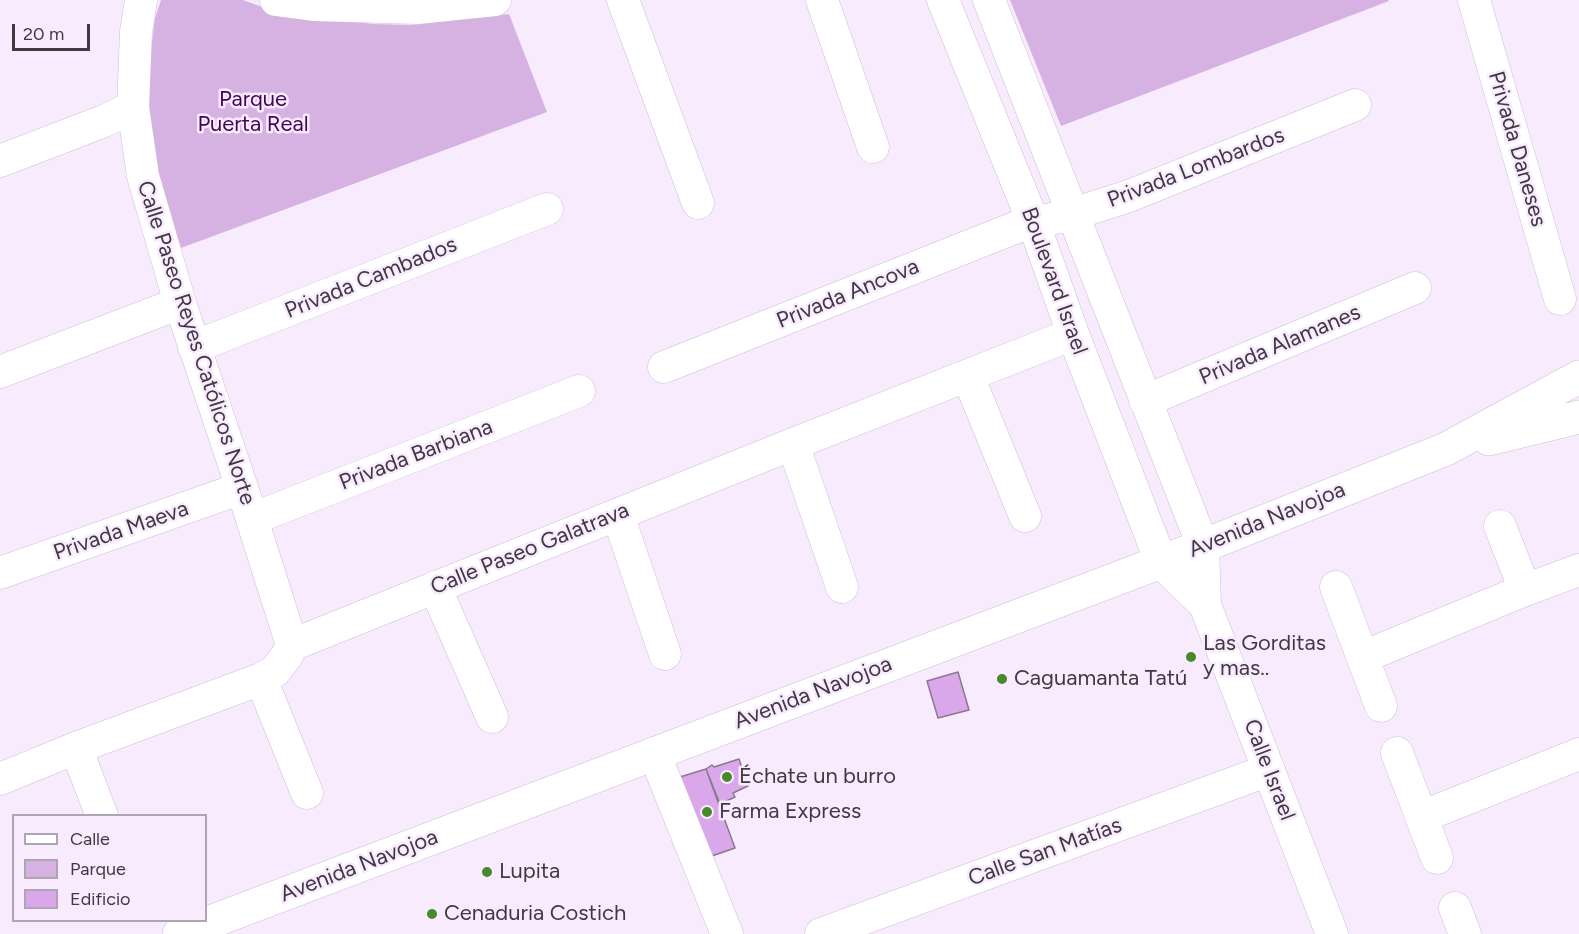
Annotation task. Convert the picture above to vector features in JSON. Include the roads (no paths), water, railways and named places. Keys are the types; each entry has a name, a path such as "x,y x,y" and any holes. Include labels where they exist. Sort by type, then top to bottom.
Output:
{"street":[{"name":"Calle Paseo Reyes Católicos Norte","path":"141,0 136,32 133,107 143,176 180,303 292,645"},
{"path":"276,0 314,5 495,0"},
{"path":"623,0 698,203"},
{"path":"822,0 873,147"},
{"name":"Boulevard Israel","path":"944,0 1034,224 1073,334 1161,562"},
{"name":"Boulevard Israel","path":"989,0 1203,546"},
{"name":"Privada Daneses","path":"1474,0 1560,299"},
{"name":"Privada Lombardos","path":"1034,224 1129,196 1355,105"},
{"path":"0,161 104,121 133,107"},
{"name":"Privada Cambados","path":"195,347 547,209"},
{"name":"Privada Ancova","path":"664,367 1017,227 1034,224"},
{"name":"Privada Alamanes","path":"1145,401 1415,288"},
{"path":"0,372 180,303"},
{"name":"Calle Paseo Galatrava","path":"292,645 1073,334"},
{"path":"968,376 1025,516"},
{"name":"Avenida Navojoa","path":"179,934 213,928 654,753 1203,546 1446,449 1579,377"},
{"name":"Privada Barbiana","path":"252,519 579,391"},
{"name":"Avenida Navojoa","path":"1446,449 1579,417"},
{"path":"793,444 842,587"},
{"name":"Privada Maeva","path":"0,573 242,488"},
{"path":"618,515 665,654"},
{"path":"1500,525 1525,590"},
{"name":"Calle Israel","path":"1203,546 1205,605 1332,934"},
{"name":"Calle Israel","path":"1161,562 1205,605"},
{"path":"1364,657 1579,570"},
{"path":"435,587 492,717"},
{"path":"1336,587 1381,706"},
{"path":"0,779 261,679 275,671 292,645"},
{"path":"261,679 307,793"},
{"path":"76,748 101,814"},
{"path":"654,753 727,934"},
{"path":"1397,753 1437,858"},
{"path":"1421,817 1579,754"},
{"name":"Calle San Matías","path":"821,934 1269,770"}],"place":[{"name":"Las Gorditas y mas..","path":"1191,657"},
{"name":"Caguamanta Tatú","path":"1002,679"},
{"name":"Échate un burro","path":"727,777"},
{"name":"Farma Express","path":"707,812"},
{"name":"Lupita","path":"487,872"},
{"name":"Cenaduria Costich","path":"432,914"}],"park label":[{"name":"Parque Puerta Real","path":"253,112"}]}
